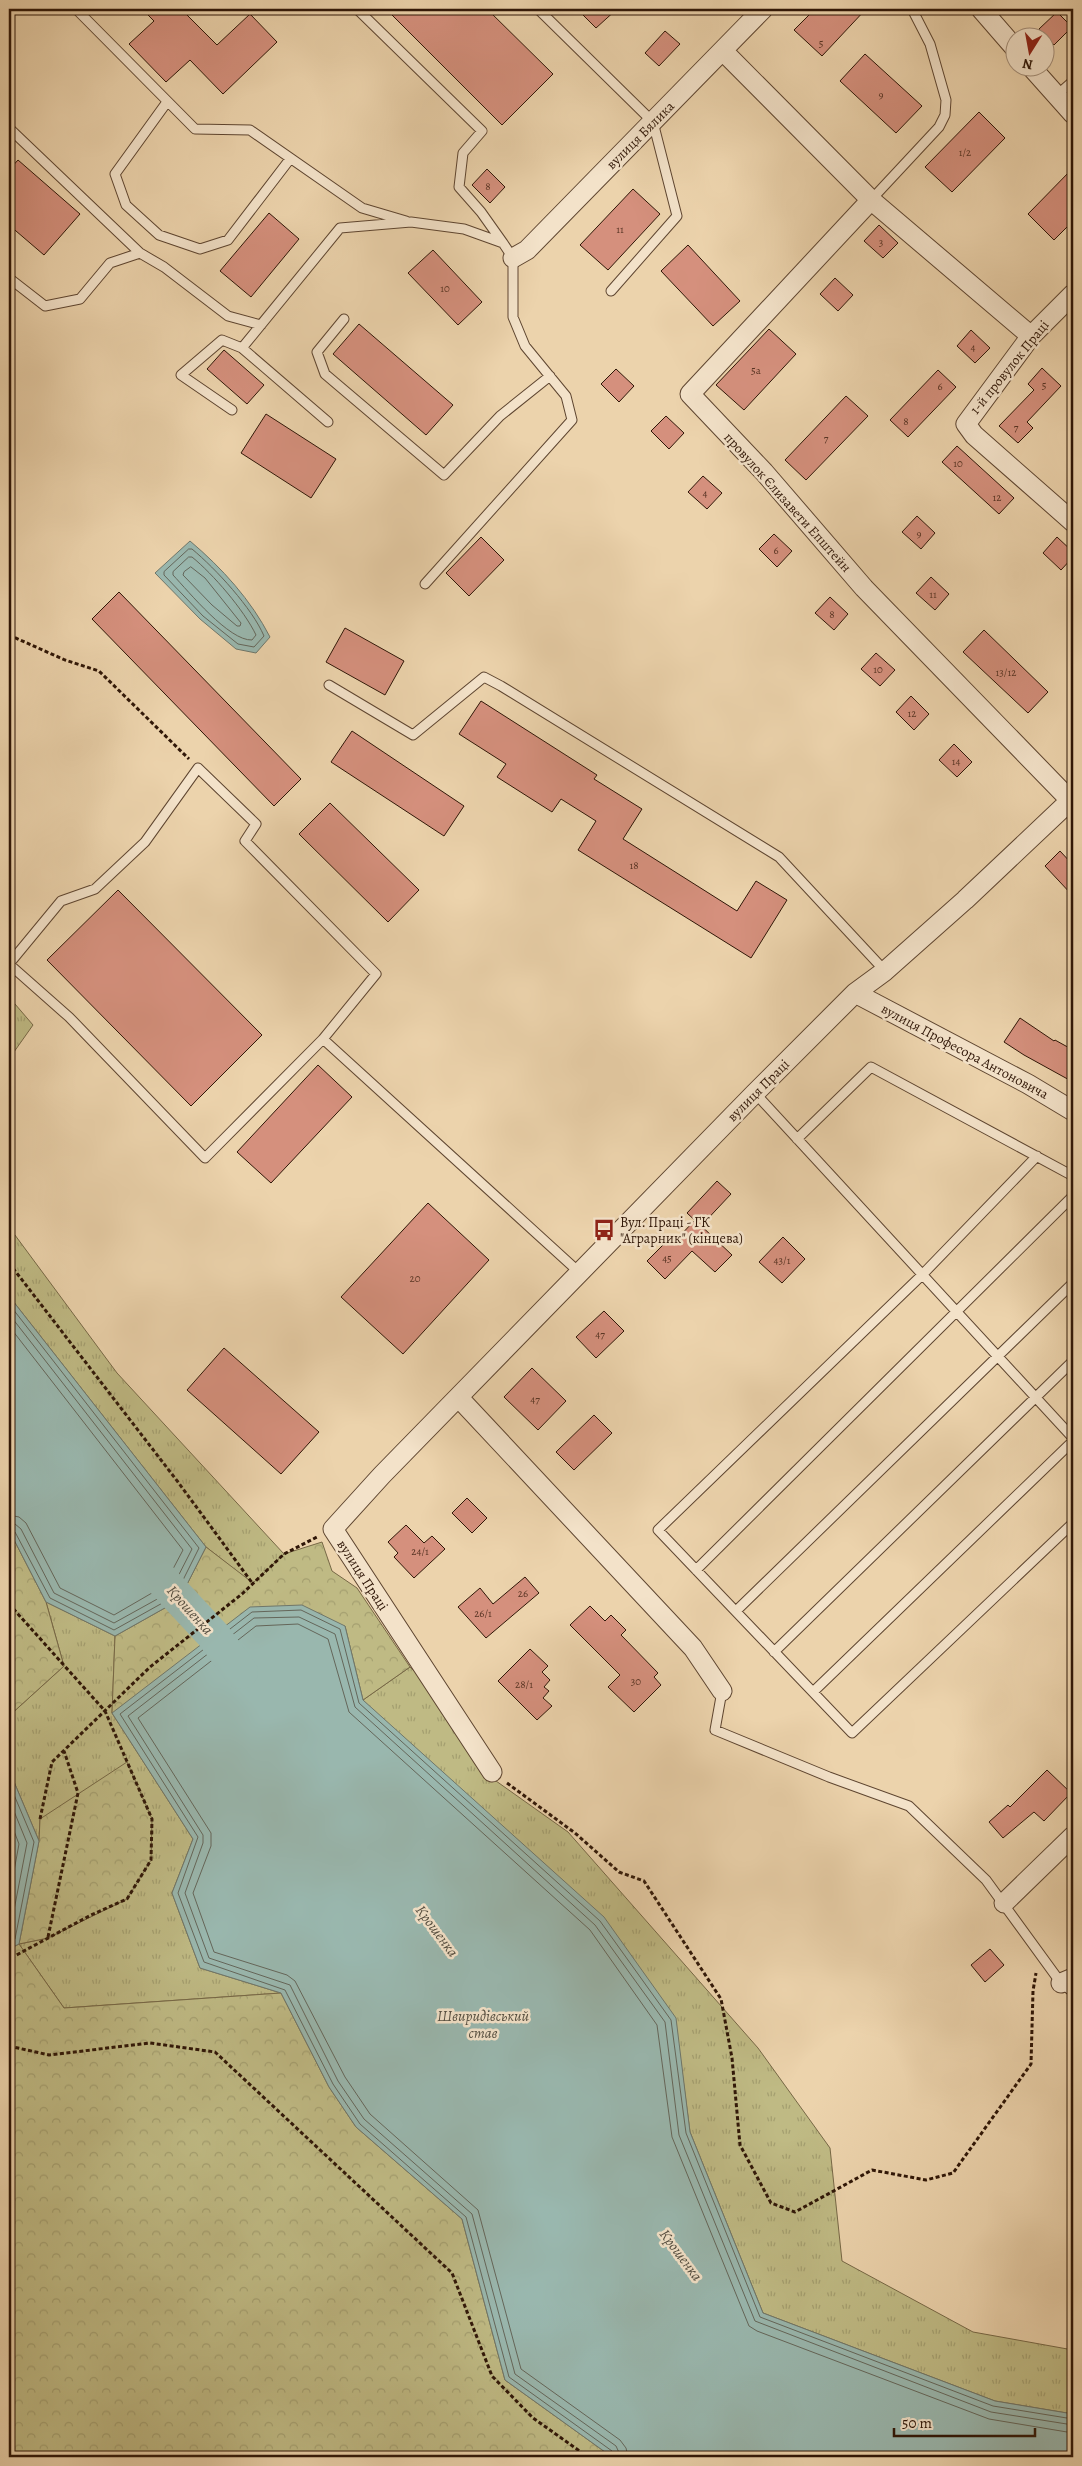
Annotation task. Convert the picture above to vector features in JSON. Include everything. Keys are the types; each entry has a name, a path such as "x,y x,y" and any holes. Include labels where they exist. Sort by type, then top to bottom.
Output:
{"street":[{"path":"981,9 1004,35"},
{"name":"вулиця Бялика","path":"508,251 527,250 723,51 759,10"},
{"path":"723,51 871,200 1031,336"},
{"path":"1041,78 1073,114"},
{"name":"провулок Єлизавети Епштейн","path":"871,200 690,394 764,472 864,588 1072,799"},
{"name":"1-й провулок Праці","path":"1073,294 1031,336 966,424 974,435 1073,522"},
{"name":"вулиця Праці","path":"492,1772 449,1704 363,1578 333,1529 382,1475 855,993 886,971 965,900 1072,799"},
{"name":"вулиця Професора Антоновича","path":"855,993 1028,1084 1073,1111"},
{"path":"458,1398 692,1648 722,1691"},
{"path":"1004,1904 1073,1836"}],"lane":[{"path":"76,9 195,129 250,130 362,208 411,222 464,229 508,251"},
{"path":"357,9 482,131 463,153 459,187 481,212 508,251 513,317 525,346 566,396 572,420 425,584"},
{"path":"538,9 653,122 677,216 611,291"},
{"path":"871,200 939,127 945,115 946,100 930,44 912,9"},
{"path":"1056,96 1073,80"},
{"path":"167,102 115,174 126,205 159,235 200,248 228,240 290,159"},
{"path":"9,128 140,253 164,266 228,316 261,325"},
{"path":"242,348 340,228 411,222"},
{"path":"9,278 45,306 80,299 110,263 140,253"},
{"path":"344,319 317,352 325,374 444,475 500,416 550,376"},
{"path":"232,410 181,375 222,340 242,348 328,422"},
{"path":"329,685 413,735 484,678 493,682 779,857 886,971"},
{"path":"198,768 256,824 245,841 376,974 323,1039 206,1158 69,1017 9,964 61,901 95,889 145,842 198,768"},
{"path":"323,1039 580,1273"},
{"path":"797,1139 871,1067 1073,1176"},
{"path":"755,1093 1073,1440 813,1692"},
{"path":"1037,1156 922,1275 658,1530 852,1733 1073,1523"},
{"path":"696,1570 1073,1196"},
{"path":"736,1611 1073,1282"},
{"path":"774,1652 1073,1361"},
{"path":"722,1691 715,1730 828,1777 909,1806 986,1880 1040,1955 1069,1984"}],"path":[{"path":"9,635 65,660 99,671 198,768"},
{"path":"9,1263 172,1474 253,1584"},
{"path":"40,1819 52,1762 150,1667 253,1584 284,1554 333,1529"},
{"path":"9,1604 105,1711 152,1819 151,1860 127,1899 9,1959"},
{"path":"48,1938 78,1793 64,1751"},
{"path":"492,1772 575,1833 619,1872 644,1881 722,2000 732,2058 740,2145 771,2204 796,2212 872,2170 926,2180 952,2173 1031,2064 1033,1990 1040,1955"},
{"path":"9,2046 49,2055 150,2042 214,2052 452,2274 492,2376 533,2418 588,2457"}],"green space":[{"path":"9,997 33,1025 9,1059"},
{"path":"9,1227 117,1373 284,1554 253,1584 206,1547 9,1296"},
{"path":"9,1530 46,1602 64,1666 9,1716"},
{"path":"322,1542 332,1571 357,1588 410,1667 363,1700 345,1626 112,1713 115,1636 179,1600 206,1547 253,1583 284,1554"},
{"path":"46,1602 115,1636 112,1713 193,1839 172,1893 200,1968 281,1993 64,2008 19,1944 48,1938 127,1899 40,1819 39,1841 9,1770 9,1716 64,1666"},
{"path":"410,1667 424,1680 489,1776 568,1832 758,2048 830,2148 842,2261 973,2332 1073,2350 1073,2414 995,2401 763,2313 690,2132 675,2018 363,1700"},
{"path":"127,1762 152,1819 151,1860 127,1899 48,1938 19,1944 39,1841 40,1819"},
{"path":"19,1944 64,2008 281,1993 329,2087 356,2127 462,2219 505,2380 612,2457 9,2457 9,1949"}],"water":[{"path":"190,541 235,585 262,623 270,637 256,653 236,649 200,619 155,573"},
{"path":"9,1296 206,1547 179,1600 115,1636 46,1602 9,1530"},
{"name":"Швиридівський став","path":"302,1605 345,1626 363,1700 604,1917 676,2018 690,2132 763,2313 995,2401 1073,2414 1073,2457 612,2457 505,2380 462,2219 356,2127 329,2087 281,1993 200,1968 172,1893 193,1839 112,1713 250,1607"},
{"path":"9,1770 39,1841 19,1944 9,1949"}],"building":[{"path":"142,9 181,9 217,45 250,14 277,42 223,94 190,60 166,82 129,44 154,21"},
{"path":"386,9 487,9 553,74 502,125"},
{"path":"577,9 617,9 596,28"},
{"path":"815,9 866,9 822,56 794,30"},
{"path":"1057,12 1072,27 1054,45 1054,28 1040,28"},
{"path":"665,31 680,44 659,66 645,53"},
{"path":"865,54 922,106 896,133 840,81"},
{"path":"979,112 1005,138 952,192 925,167"},
{"path":"18,160 80,214 44,255 9,225 9,170"},
{"path":"1073,168 1073,221 1054,240 1028,214"},
{"path":"487,169 505,187 490,203 472,185"},
{"path":"633,189 660,214 608,270 580,245"},
{"path":"269,213 299,239 251,297 220,271"},
{"path":"879,225 898,243 883,258 864,241"},
{"path":"688,245 740,301 713,326 661,271"},
{"path":"433,250 482,302 458,325 408,273"},
{"path":"835,278 853,295 838,311 820,294"},
{"path":"359,324 453,405 426,435 333,354"},
{"path":"769,329 796,354 744,410 716,385"},
{"path":"971,330 990,348 975,363 957,346"},
{"path":"224,350 264,385 247,404 207,369"},
{"path":"1042,368 1061,386 1027,422 1033,428 1018,443 999,426 1034,390 1028,384"},
{"path":"616,369 634,386 619,402 601,384"},
{"path":"938,370 956,387 908,437 890,420"},
{"path":"846,396 868,416 806,480 785,460"},
{"path":"266,414 336,459 311,498 241,453"},
{"path":"666,416 684,433 669,449 651,431"},
{"path":"957,446 1014,498 999,514 942,462"},
{"path":"703,476 722,493 707,509 688,492"},
{"path":"917,516 935,533 921,549 902,532"},
{"path":"774,534 792,551 777,567 759,549"},
{"path":"481,537 504,560 469,596 446,573"},
{"path":"1057,537 1073,552 1073,557 1061,570 1043,553"},
{"path":"931,577 949,594 935,610 916,593"},
{"path":"119,592 301,779 274,806 92,619"},
{"path":"830,597 848,614 834,630 815,613"},
{"path":"345,628 404,661 385,695 326,662"},
{"path":"984,630 1048,692 1028,713 963,652"},
{"path":"876,653 895,670 880,686 861,669"},
{"path":"911,696 929,714 914,730 896,712"},
{"path":"481,701 597,775 594,779 642,809 623,839 737,911 756,881 787,900 751,958 578,850 596,821 561,799 552,812 497,777 506,764 459,734"},
{"path":"352,731 464,806 444,836 331,762"},
{"path":"954,744 972,762 957,777 939,760"},
{"path":"330,803 419,890 388,922 299,834"},
{"path":"1060,851 1073,865 1073,896 1045,866"},
{"path":"118,890 262,1035 191,1106 47,960"},
{"path":"1020,1018 1054,1041 1073,1050 1073,1082 1004,1042"},
{"path":"318,1065 352,1097 271,1183 237,1152"},
{"path":"717,1181 731,1194 701,1226 687,1213"},
{"path":"428,1203 489,1260 403,1354 341,1297"},
{"path":"695,1220 732,1255 715,1272 692,1251 665,1279 647,1261 670,1238 674,1242"},
{"path":"783,1237 805,1259 782,1283 759,1262"},
{"path":"604,1311 624,1331 596,1358 576,1337"},
{"path":"224,1348 319,1432 281,1474 187,1390"},
{"path":"532,1368 566,1401 538,1430 504,1397"},
{"path":"594,1415 612,1433 574,1470 556,1452"},
{"path":"467,1498 487,1518 472,1533 452,1513"},
{"path":"406,1525 424,1543 432,1536 445,1549 414,1578 394,1557 398,1553 388,1542"},
{"path":"525,1577 539,1593 486,1638 458,1607 480,1588 493,1604"},
{"path":"590,1606 605,1621 611,1615 626,1630 621,1635 658,1673 654,1677 661,1685 634,1712 608,1687 620,1675 570,1625"},
{"path":"530,1649 548,1666 542,1672 550,1680 544,1687 549,1691 543,1698 552,1706 537,1720 498,1681"},
{"path":"1047,1770 1071,1793 1044,1821 1034,1812 1003,1838 989,1822 1008,1805 1010,1807"},
{"path":"990,1949 1004,1965 985,1982 971,1965"}],"waterway":[{"name":"Крошенка","path":"148,1565 213,1635 241,1672"}],"place":[{"name":"Вул. Праці - ГК \"Аграрник\" (кінцева)","path":"604,1230"}]}
